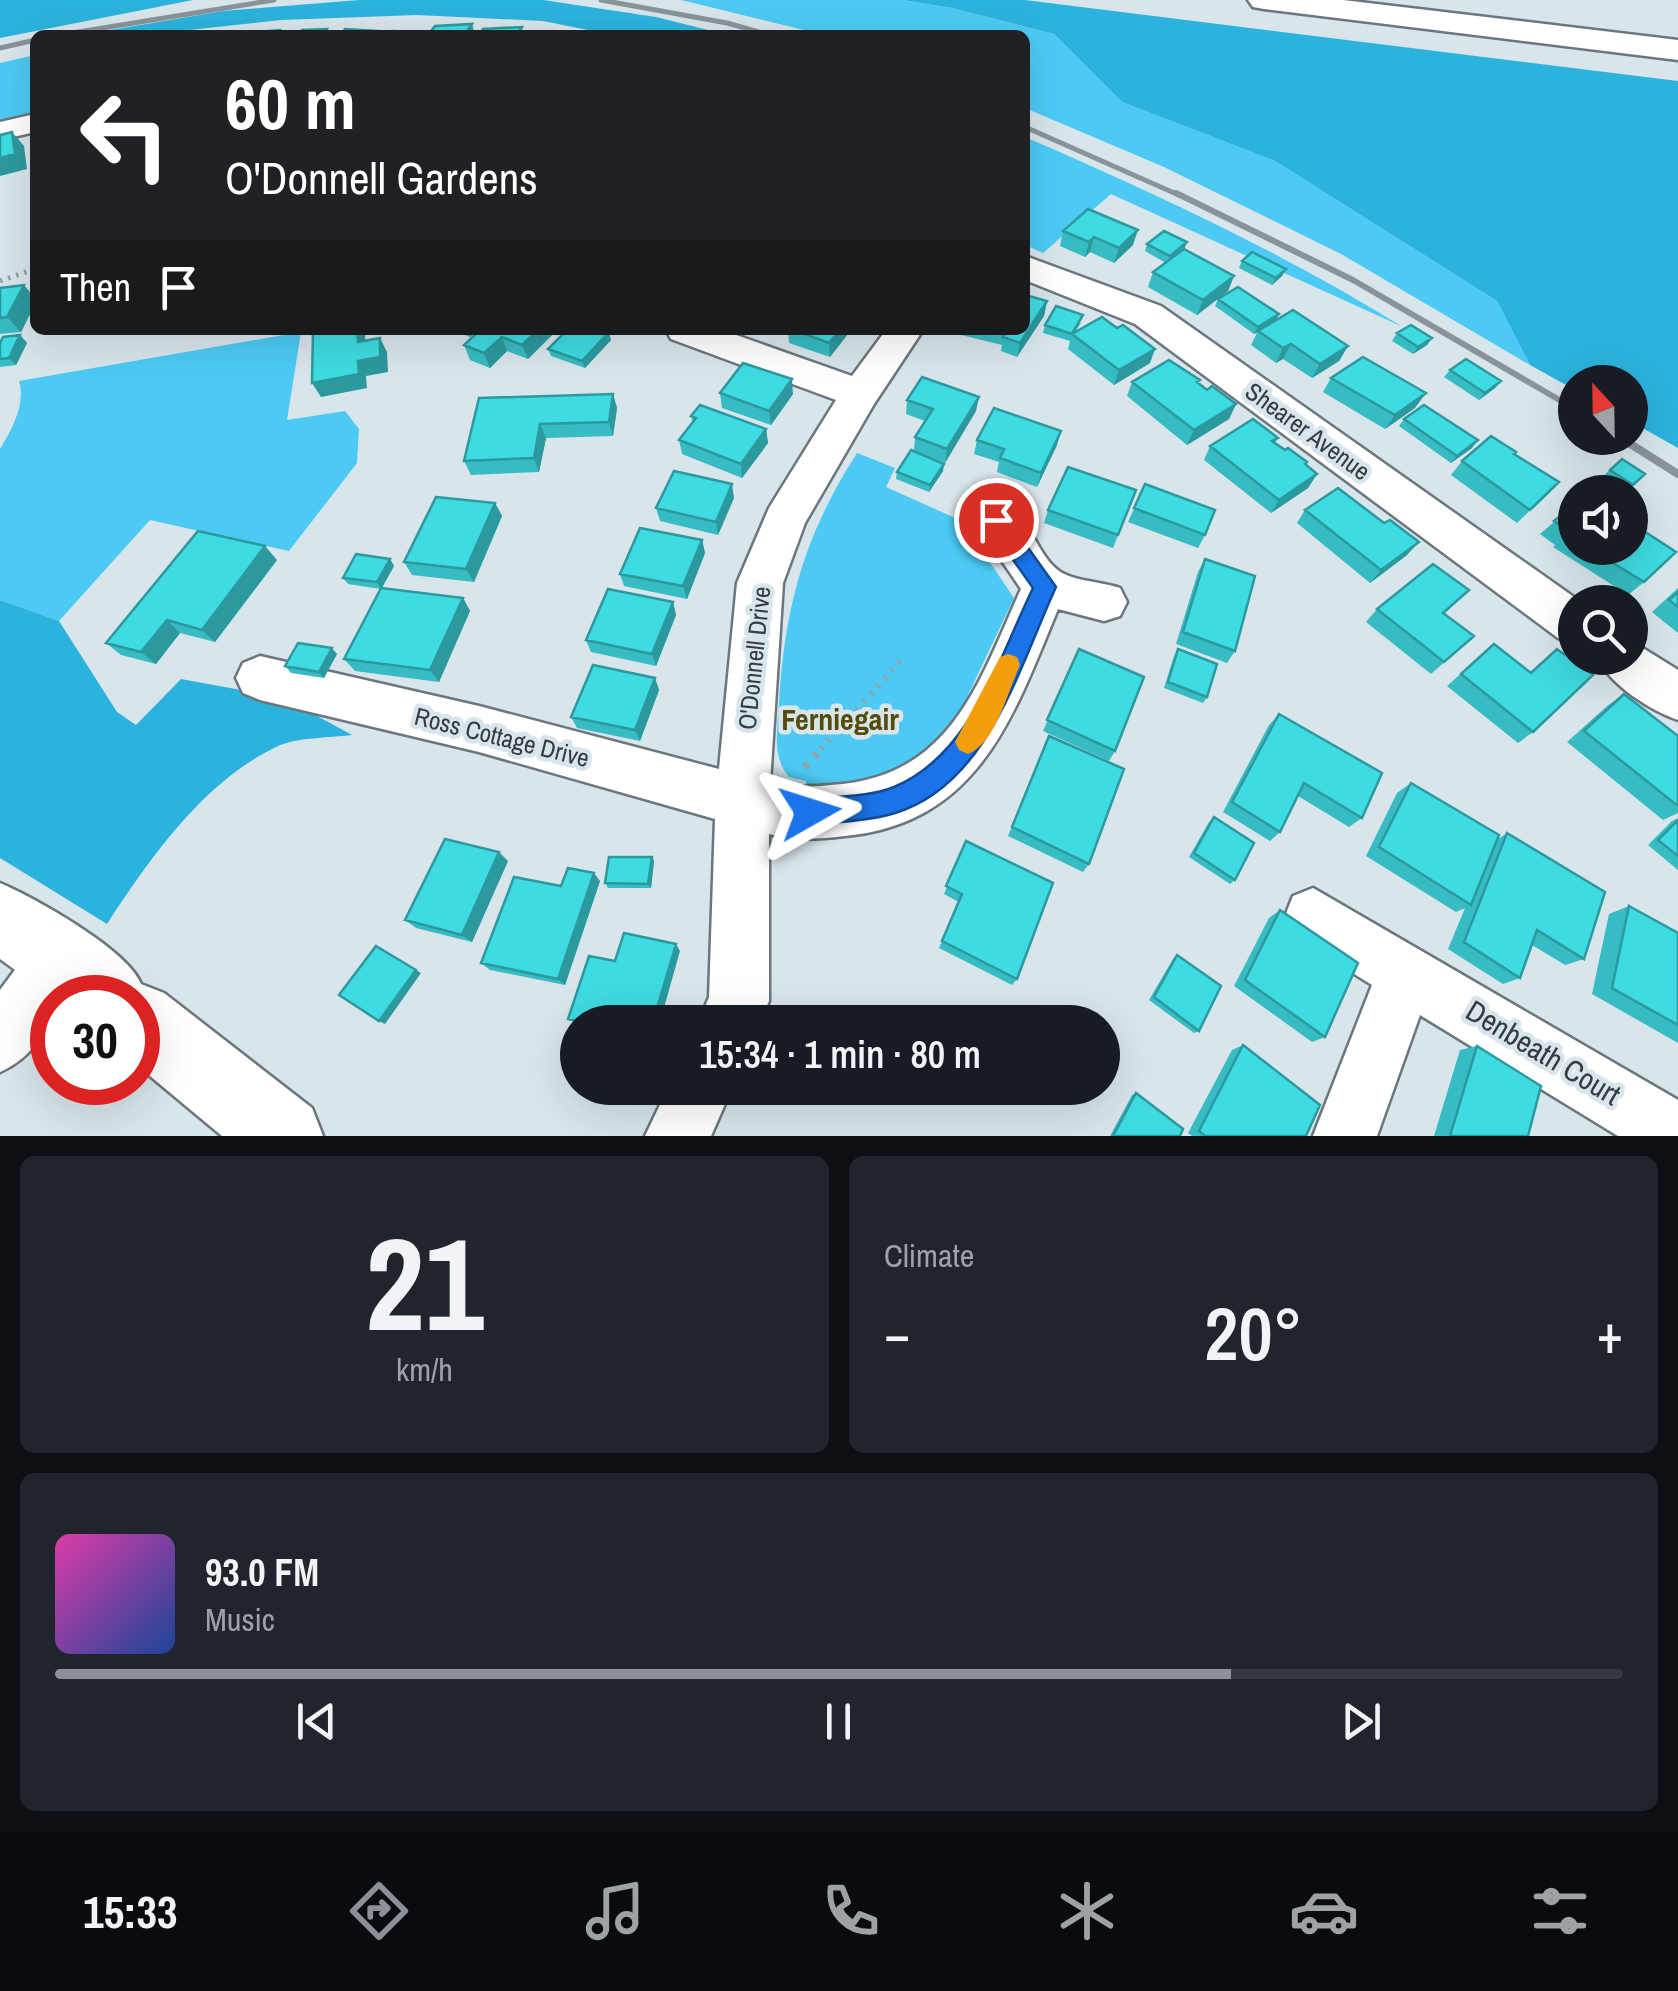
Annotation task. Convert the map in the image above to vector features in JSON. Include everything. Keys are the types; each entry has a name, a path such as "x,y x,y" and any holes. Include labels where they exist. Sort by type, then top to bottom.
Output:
{"main road":[{"path":"1264,0 1678,50"},
{"path":"1421,0 1678,28"},
{"path":"0,918 83,975"},
{"path":"160,1037 284,1136"}],"street":[{"path":"0,131 30,123"},
{"name":"Shearer Avenue","path":"1030,269 1148,315 1558,612"},
{"path":"698,335 860,394"},
{"name":"O'Donnell Drive","path":"737,1005 764,807 760,583 784,520 901,335"},
{"path":"996,520 1045,587 1104,602"},
{"name":"Ross Cottage Drive","path":"260,678 478,729 764,807 835,811 892,802 934,781 977,730 1045,587"},
{"path":"1646,675 1678,698"},
{"name":"Denbeath Court","path":"1313,916 1678,1136"},
{"path":"1344,1136 1406,974"},
{"path":"0,1042 30,1019"},
{"path":"677,1136 692,1105"}],"path":[{"path":"0,281 30,272"},
{"path":"764,807 796,778 901,660"}],"shaded area":[{"path":"0,0 193,0 30,30 0,38"},
{"path":"359,0 543,0 656,17 708,30 588,30 543,21 417,15 281,20 190,30 111,30 223,11"},
{"path":"681,0 902,0 952,8 1054,34 1122,102 1275,161 1497,301 1530,365 1341,254 1164,167 1030,110 1030,30 804,30"},
{"path":"902,0 1025,0 1678,81 1678,448 1648,431 1648,365 1558,365 1558,381 1530,365 1497,301 1275,161 1122,102 1054,34 952,8"},
{"path":"30,56 30,114 0,121 0,63"},
{"path":"1030,139 1218,225 1403,327 1111,194 1043,253 1030,247"},
{"path":"301,335 287,420 345,411 359,429 357,463 289,551 150,520 59,621 0,600 0,449 19,407 19,381"},
{"path":"857,453 895,468 886,487 962,521 1014,598 951,731 914,771 806,793 806,781 789,777 778,751 786,634 811,543"},
{"path":"0,600 59,621 117,712 136,725 181,679 284,698 352,735 284,744 225,780 160,848 107,924 0,858"}],"building":[{"path":"472,24 468,30 432,30 435,26"},
{"path":"522,27 520,30 483,29"},
{"path":"12,132 15,154 0,158 0,135"},
{"path":"1088,209 1138,230 1119,248 1094,237 1089,242 1063,231"},
{"path":"1164,231 1187,242 1170,256 1147,244"},
{"path":"1184,249 1234,276 1203,300 1153,272"},
{"path":"1252,252 1286,269 1276,278 1242,261"},
{"path":"24,285 7,317 0,318 0,288"},
{"path":"1238,287 1279,314 1258,327 1218,299"},
{"path":"1030,296 1047,301 1030,327"},
{"path":"1056,306 1083,315 1072,334 1045,325"},
{"path":"1293,310 1348,346 1320,364 1291,344 1283,348 1258,331"},
{"path":"1102,317 1117,328 1123,325 1155,349 1119,370 1072,334"},
{"path":"1411,325 1432,338 1418,347 1397,333"},
{"path":"20,335 9,358 0,359 3,337"},
{"path":"313,335 357,335 358,342 380,338 380,357 358,361 359,374 312,383"},
{"path":"475,335 533,335 522,345 502,337 484,353 464,345"},
{"path":"562,335 606,335 582,361 548,349"},
{"path":"807,335 836,335 829,343"},
{"path":"1004,335 1025,335 1020,343"},
{"path":"1363,357 1426,393 1395,415 1331,378"},
{"path":"1466,359 1501,381 1485,393 1450,370"},
{"path":"1169,360 1200,380 1197,382 1207,390 1212,386 1236,404 1194,430 1132,382"},
{"path":"743,363 792,379 769,411 720,393"},
{"path":"922,377 979,397 947,449 915,437 933,409 907,400"},
{"path":"613,394 609,422 540,424 534,458 464,461 479,398"},
{"path":"700,405 766,429 741,464 679,440 696,418 691,416"},
{"path":"1424,405 1478,440 1457,456 1404,419"},
{"path":"994,408 1061,431 1041,473 1000,458 1004,449 977,440"},
{"path":"1253,419 1278,438 1272,441 1285,450 1288,448 1317,474 1279,500 1210,446"},
{"path":"1491,436 1558,483 1530,510 1462,461"},
{"path":"911,450 944,464 930,485 897,472"},
{"path":"1622,459 1645,474 1618,475 1610,470"},
{"path":"1068,467 1136,490 1118,535 1048,510"},
{"path":"674,471 732,484 716,522 656,508"},
{"path":"1145,484 1215,510 1205,535 1134,508"},
{"path":"1338,488 1384,523 1390,520 1419,542 1381,570 1305,510"},
{"path":"436,497 495,503 466,569 404,562"},
{"path":"640,528 702,540 683,586 620,574"},
{"path":"198,531 265,546 202,630 167,620 141,652 106,643"},
{"path":"1648,534 1676,552 1644,582 1616,565 1648,565"},
{"path":"356,554 390,559 377,582 343,578"},
{"path":"1205,559 1255,576 1235,651 1183,632"},
{"path":"1433,564 1469,590 1443,613 1474,636 1444,662 1377,609"},
{"path":"381,588 463,598 430,670 344,659"},
{"path":"608,589 673,602 652,654 586,640"},
{"path":"1678,592 1678,607 1669,600"},
{"path":"298,643 332,648 319,672 285,666"},
{"path":"1494,644 1531,673 1557,649 1558,675 1593,675 1533,732 1461,674"},
{"path":"1079,649 1144,677 1115,751 1047,720"},
{"path":"1178,649 1217,664 1207,697 1168,682"},
{"path":"593,665 655,678 635,730 571,717"},
{"path":"1624,694 1678,736 1678,806 1584,731"},
{"path":"1279,714 1382,773 1362,818 1304,783 1280,832 1232,802"},
{"path":"1049,736 1124,769 1089,864 1012,827"},
{"path":"1411,783 1499,835 1471,905 1379,847"},
{"path":"1214,817 1254,843 1235,880 1194,853"},
{"path":"1678,820 1678,856 1658,840"},
{"path":"1507,833 1605,892 1584,959 1537,930 1520,978 1464,942"},
{"path":"445,839 499,852 462,935 405,920"},
{"path":"966,841 1053,883 1017,979 942,941 962,894 946,886"},
{"path":"609,857 652,857 648,884 605,883"},
{"path":"568,868 594,873 558,979 481,963 514,877 561,886"},
{"path":"1629,906 1678,933 1678,1025 1612,988"},
{"path":"1280,910 1358,963 1325,1037 1245,980"},
{"path":"624,933 676,944 658,1005 573,1005 589,956 615,961"},
{"path":"376,946 416,970 379,1021 339,995"},
{"path":"1177,955 1221,986 1199,1031 1154,997"},
{"path":"1243,1045 1320,1105 1306,1136 1205,1136 1199,1131"},
{"path":"1477,1046 1541,1086 1528,1136 1450,1136"},
{"path":"1136,1093 1183,1129 1180,1136 1113,1136"}],"railway":[{"path":"91,30 274,0"},
{"path":"601,0 752,30"},
{"path":"0,48 30,41"},
{"path":"1030,129 1181,196"},
{"path":"1176,193 1353,280 1558,399"},
{"path":"1648,455 1678,474"}],"slow traffic":[{"path":"968,742 1008,665"}],"district":[{"name":"Ferniegair","path":"840,720"}],"route":[{"path":"810,812 892,802 934,781 977,730 1045,587 996,520"}]}
